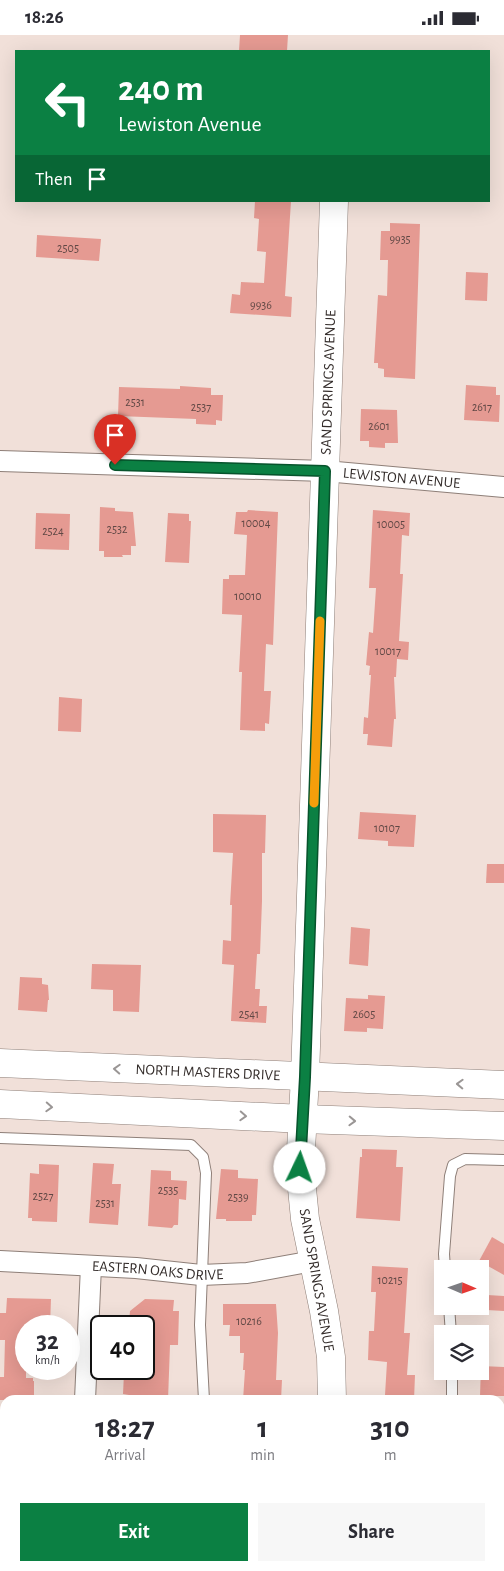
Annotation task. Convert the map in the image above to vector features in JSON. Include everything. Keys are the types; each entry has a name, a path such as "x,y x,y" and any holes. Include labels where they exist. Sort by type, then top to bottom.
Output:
{"street":[{"name":"SAND SPRINGS AVENUE","path":"332,1395 331,1357 324,1311 305,1219 300,1168 305,1077 334,202"},
{"name":"LEWISTON AVENUE","path":"0,461 325,471 504,487"},
{"name":"NORTH MASTERS DRIVE","path":"0,1063 504,1085"},
{"path":"0,1104 303,1119 504,1126"},
{"name":"EASTERN OAKS DRIVE","path":"0,1261 136,1268 201,1275 248,1273 313,1261"},
{"path":"85,1395 91,1265"}],"lane":[{"path":"0,1138 191,1145 203,1157 206,1173 200,1325 204,1395"},
{"path":"444,1260 450,1176 453,1165 465,1159 504,1160"},
{"path":"452,1380 452,1395"}],"building":[{"path":"240,35 288,35 287,50 239,50"},
{"path":"255,202 291,202 285,296 292,297 291,317 230,313 232,294 240,295 241,282 264,283 266,252 257,251 259,219 254,218"},
{"path":"390,223 420,224 415,379 384,377 384,369 378,368 378,363 374,363 378,295 387,296 388,260 380,260 381,231 390,231"},
{"path":"37,235 101,239 99,261 36,257"},
{"path":"466,272 488,273 487,301 465,300"},
{"path":"466,385 496,387 496,395 500,395 499,422 464,420"},
{"path":"180,386 211,388 211,395 223,395 222,421 216,420 216,425 196,424 196,419 118,416 119,387 180,389"},
{"path":"361,409 397,410 398,443 385,443 385,448 369,447 369,441 360,441"},
{"path":"100,507 115,508 115,511 133,512 136,546 131,546 131,555 104,557 104,551 99,551"},
{"path":"248,510 278,512 273,645 266,644 264,691 271,691 269,724 265,723 265,731 240,730 242,672 239,672 242,615 222,614 223,579 229,579 229,575 245,575 247,535 234,534 236,512 247,512"},
{"path":"373,510 410,513 409,536 402,535 400,574 403,574 399,641 409,642 408,660 397,659 396,677 394,677 396,719 394,719 392,747 367,745 368,734 363,734 364,717 368,718 371,675 369,675 370,666 366,665 369,632 373,633 376,588 369,588"},
{"path":"36,513 70,514 69,550 35,549"},
{"path":"168,513 189,514 189,521 191,521 189,563 165,562"},
{"path":"59,697 82,699 81,732 58,731"},
{"path":"360,812 416,815 414,847 388,846 388,841 358,839"},
{"path":"213,814 266,815 265,853 262,853 260,954 257,954 255,989 260,989 259,1006 267,1006 266,1023 231,1021 234,965 222,964 223,940 231,941 232,905 230,905 233,853 213,852"},
{"path":"487,864 504,864 504,883 486,883"},
{"path":"351,927 370,929 368,966 349,964"},
{"path":"92,964 141,965 139,1012 113,1011 113,990 91,989"},
{"path":"20,977 42,978 42,984 48,985 49,1000 47,1012 18,1010"},
{"path":"368,995 385,996 383,1029 367,1028 367,1032 344,1031 346,998 368,999"},
{"path":"362,1149 397,1150 396,1167 403,1167 400,1221 356,1218"},
{"path":"93,1163 114,1164 112,1184 121,1184 118,1225 89,1223"},
{"path":"39,1164 59,1165 57,1222 32,1221 32,1218 28,1218 30,1173 39,1174"},
{"path":"221,1169 238,1170 238,1178 258,1179 256,1215 252,1215 252,1221 216,1219"},
{"path":"151,1170 171,1171 171,1180 187,1181 186,1200 179,1199 178,1225 174,1225 172,1228 148,1226"},
{"path":"492,1237 504,1244 504,1275 489,1267 489,1260 480,1260"},
{"path":"372,1266 408,1268 404,1333 410,1333 407,1375 415,1375 414,1395 385,1395 387,1362 368,1360 369,1331 374,1331 376,1292 371,1292"},
{"path":"489,1295 504,1296 504,1311 489,1310"},
{"path":"7,1298 51,1299 50,1315 15,1315 15,1380 33,1380 34,1395 0,1395 0,1377 4,1377 5,1340 0,1340 0,1313 6,1313"},
{"path":"145,1299 174,1300 173,1311 179,1311 178,1345 170,1345 168,1395 123,1394 124,1380 155,1380 155,1315 130,1315 130,1311"},
{"path":"223,1304 276,1304 278,1333 276,1380 282,1380 281,1395 243,1395 245,1370 243,1370 244,1353 240,1353 240,1336 229,1336 230,1325 223,1325"},
{"path":"489,1366 504,1367 504,1395 480,1395 481,1380 489,1380"}],"slow traffic":[{"path":"314,803 320,621"}],"route":[{"path":"115,465 325,471 305,1077 300,1168"}]}
